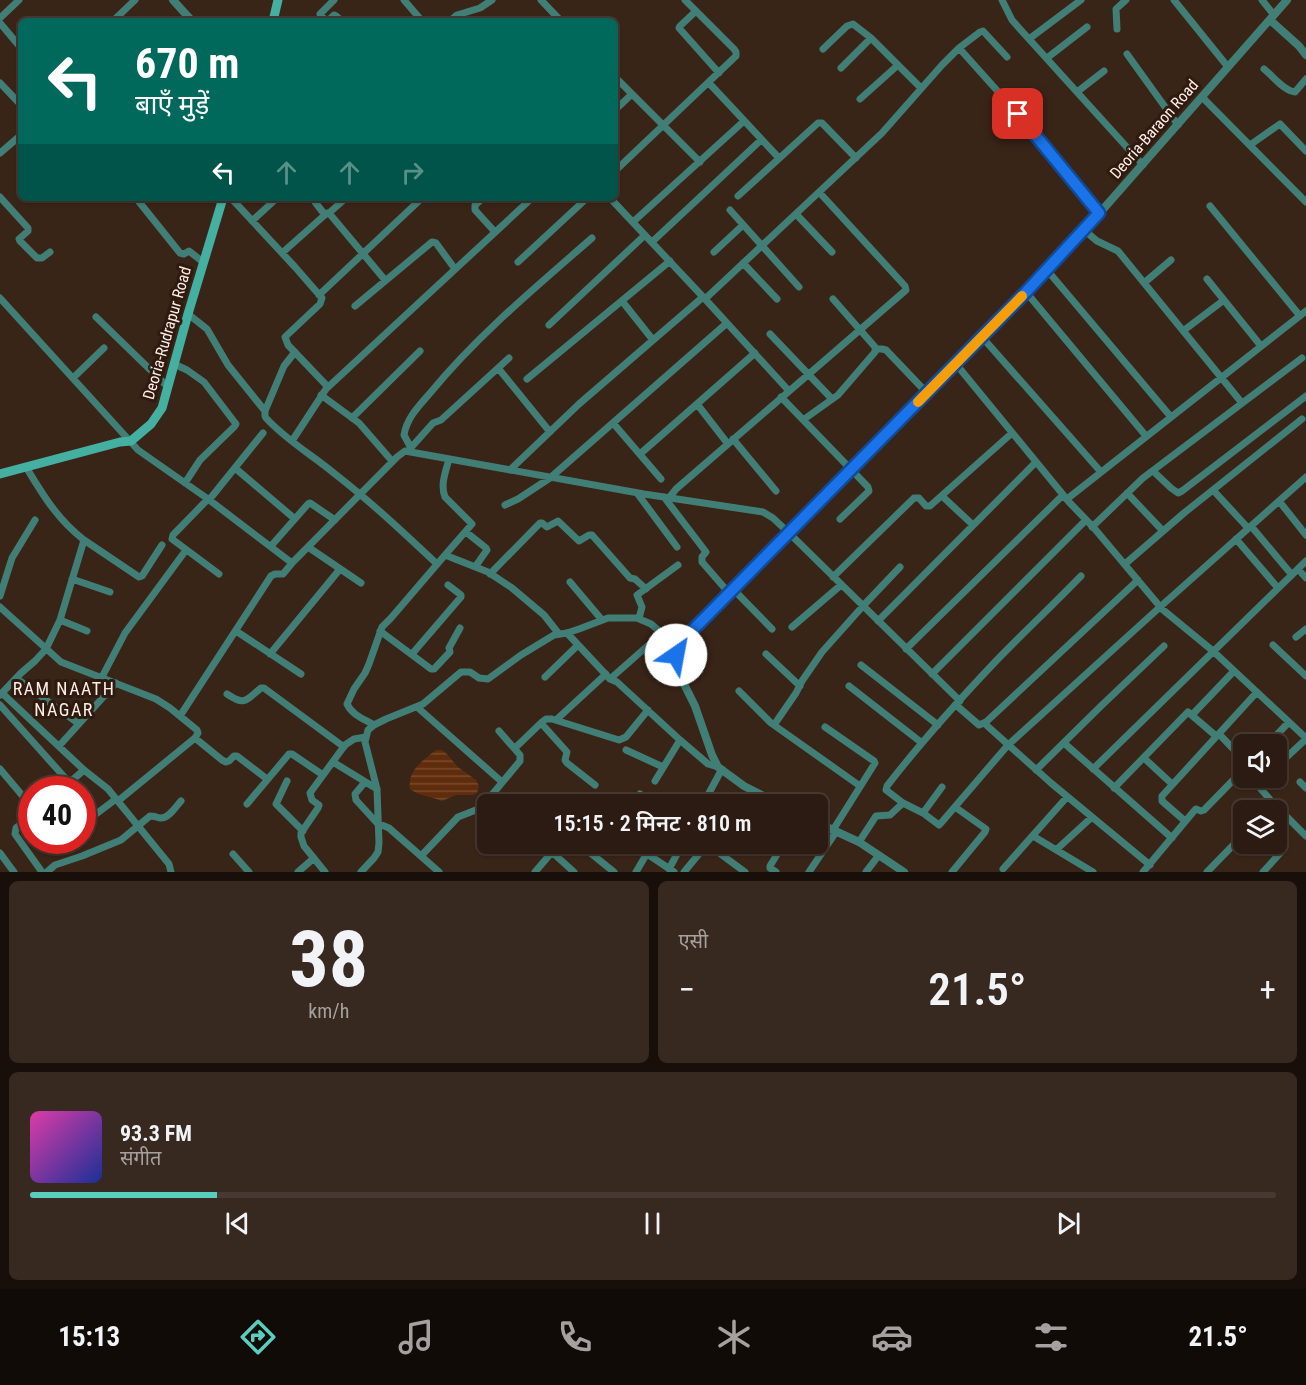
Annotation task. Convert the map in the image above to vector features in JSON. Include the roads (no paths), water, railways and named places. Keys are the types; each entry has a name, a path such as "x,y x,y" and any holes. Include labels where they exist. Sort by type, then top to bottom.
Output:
{"main road":[{"path":"274,18 278,0"},
{"name":"Deoria-Rudrapur Road","path":"131,441 151,424 162,408 222,201"},
{"path":"0,474 131,441"}],"street":[{"path":"0,18 19,0"},
{"path":"115,18 135,0"},
{"path":"173,0 189,18"},
{"path":"323,18 320,14 334,0"},
{"path":"404,0 419,18"},
{"path":"454,18 476,10 492,0"},
{"path":"535,0 541,0 558,18"},
{"path":"618,168 736,56 736,52 685,0"},
{"path":"1002,0 1012,20 1143,165"},
{"path":"1029,39 1081,0"},
{"path":"1117,29 1116,9 1126,0"},
{"path":"1174,0 1228,67"},
{"path":"1262,0 1272,17 1306,54"},
{"name":"Deoria-Baraon Road","path":"677,646 1047,270 1143,165 1287,0"},
{"path":"696,11 679,28 719,74"},
{"path":"0,24 18,45"},
{"path":"823,49 850,24 860,28 921,88"},
{"path":"1047,58 1087,27"},
{"path":"510,470 579,404 704,298 882,134 921,88 960,48 983,31 1007,57"},
{"path":"841,68 871,38"},
{"path":"960,48 1018,114 1099,213"},
{"path":"1127,54 1178,125"},
{"path":"860,99 898,65"},
{"path":"1264,69 1292,92 1295,92 1306,79"},
{"path":"1077,92 1104,71"},
{"path":"618,80 700,162"},
{"path":"709,83 779,158"},
{"path":"1,86 18,102"},
{"path":"618,107 632,94"},
{"path":"1202,97 1306,202"},
{"path":"633,222 744,121"},
{"path":"738,196 818,123 856,158"},
{"path":"1250,145 1280,124 1306,152"},
{"path":"0,153 18,138"},
{"path":"652,242 761,140"},
{"path":"667,498 906,290 905,286 819,192"},
{"path":"0,197 28,228 28,231 19,239 20,241 37,258 42,258 50,252"},
{"path":"138,201 180,253 184,254 189,251 203,262"},
{"path":"234,201 319,295 322,301 320,304 285,337 288,345 328,387"},
{"path":"252,221 274,201"},
{"path":"316,201 385,280"},
{"path":"282,253 342,201"},
{"path":"319,295 419,201"},
{"path":"480,201 475,205 475,210 495,232"},
{"path":"292,441 328,387 529,201"},
{"path":"518,262 584,201"},
{"path":"613,201 789,391"},
{"path":"906,649 1065,497 1101,472 1303,313 1210,206"},
{"path":"730,210 799,287"},
{"path":"796,214 832,252"},
{"path":"714,252 743,225"},
{"path":"1084,230 1097,241 1118,251 1242,403"},
{"path":"549,325 645,235"},
{"path":"409,449 404,435 406,423 442,379 499,320 592,238"},
{"path":"355,306 432,242 455,269"},
{"path":"1144,283 1171,260"},
{"path":"527,379 670,261"},
{"path":"743,263 777,299"},
{"path":"1047,270 1171,417"},
{"path":"1207,279 1261,346"},
{"path":"1026,292 1146,436"},
{"path":"0,298 138,450 293,562"},
{"path":"833,299 875,349"},
{"path":"1184,331 1224,300"},
{"path":"622,301 653,340"},
{"path":"188,314 207,329 228,364 265,411"},
{"path":"96,317 168,387"},
{"path":"505,505 550,478 727,323"},
{"path":"770,334 832,399"},
{"path":"982,337 1101,472"},
{"path":"73,378 104,348"},
{"path":"875,349 886,350 927,393"},
{"path":"803,420 832,399 870,359 875,349"},
{"path":"352,418 420,351"},
{"path":"295,352 284,366 265,411 267,420 360,494 437,564"},
{"path":"640,454 755,353"},
{"path":"180,716 271,576 283,574 392,461 409,449 433,423 441,420 509,358"},
{"path":"1092,526 1153,471 1302,358"},
{"path":"174,364 201,379 236,424 200,460 185,483"},
{"path":"956,364 1012,434 1160,607 1213,651 1306,739 1287,757"},
{"path":"498,368 550,432"},
{"path":"321,395 352,418 392,461"},
{"path":"1153,471 1178,493 1306,396"},
{"path":"782,397 868,487 868,491 840,519"},
{"path":"697,404 776,491"},
{"path":"1125,564 1302,419"},
{"path":"613,423 661,479"},
{"path":"219,574 175,543 172,537 209,500 263,433"},
{"path":"833,576 914,498 918,498 928,507 1012,434"},
{"path":"409,449 550,478 763,512 773,518 833,576 932,674 979,725 984,723 1138,580"},
{"path":"374,725 353,713 347,704 365,673 382,627 471,526 472,522 444,497 442,483 449,459"},
{"path":"878,621 1036,462"},
{"path":"26,467 55,513 84,540 139,577 142,576 162,545"},
{"path":"235,468 295,519"},
{"path":"1081,576 997,661 922,742 887,786 886,790 889,793 939,825 1008,745 1306,477"},
{"path":"1213,490 1250,527 1292,575"},
{"path":"637,493 677,547"},
{"path":"1127,493 1163,531"},
{"path":"942,496 973,525"},
{"path":"667,498 705,551 702,562 772,629"},
{"path":"1279,501 1306,535"},
{"path":"271,546 310,503 335,520"},
{"path":"0,596 9,564 34,520"},
{"path":"932,674 1086,520"},
{"path":"490,574 540,523 547,527 558,521 579,541 591,534 630,578 635,579 646,589"},
{"path":"466,532 486,548 486,552 475,567"},
{"path":"1236,539 1278,588"},
{"path":"84,540 60,620 46,649 1,694 108,789 169,864 171,872"},
{"path":"308,547 361,584"},
{"path":"102,677 125,633 186,550"},
{"path":"445,555 490,574 512,588 708,764 720,768 744,786 760,794"},
{"path":"1093,769 1306,561"},
{"path":"639,618 642,607 638,595 678,565"},
{"path":"774,725 822,652 900,567"},
{"path":"270,654 340,569"},
{"path":"1298,569 1306,578"},
{"path":"72,579 110,592"},
{"path":"570,582 602,620"},
{"path":"412,654 459,600 461,596 448,585"},
{"path":"792,627 841,585"},
{"path":"0,607 61,662 163,703 198,733 195,738 117,800 96,814"},
{"path":"361,872 378,852 379,843 376,789 365,742 368,730 374,725 423,704 461,672 470,672 479,678 488,679 554,635 608,618 639,618 651,624 677,646 676,662 679,674 695,706 712,755 720,768"},
{"path":"60,620 87,630"},
{"path":"380,632 432,669 436,668 450,652 460,628"},
{"path":"1296,637 1305,630"},
{"path":"236,631 301,674"},
{"path":"556,720 661,634"},
{"path":"545,677 578,645"},
{"path":"1274,645 1306,676"},
{"path":"1036,770 1164,646"},
{"path":"766,654 800,686"},
{"path":"861,665 938,725"},
{"path":"1192,715 1234,671"},
{"path":"16,678 79,724"},
{"path":"59,746 116,683"},
{"path":"849,686 922,742"},
{"path":"227,693 238,701 242,701 264,688 344,747"},
{"path":"739,691 774,725 860,786"},
{"path":"1185,822 1162,801 1162,796 1257,692"},
{"path":"0,705 65,776"},
{"path":"417,706 502,782"},
{"path":"515,748 546,719 622,740 648,710"},
{"path":"1114,788 1188,712 1233,750"},
{"path":"1278,734 1289,722"},
{"path":"542,723 567,752 565,760 567,763 595,785"},
{"path":"984,723 1067,797 1150,865"},
{"path":"809,872 873,767 874,761 825,727"},
{"path":"492,794 520,760 520,755 515,748 499,731"},
{"path":"325,872 301,840 303,831 319,805 312,800 310,793 344,747 354,738 366,737"},
{"path":"195,738 222,760 226,762 237,756 267,779"},
{"path":"655,781 680,740"},
{"path":"1064,743 1172,838"},
{"path":"626,750 663,767"},
{"path":"247,804 289,754 324,775"},
{"path":"1144,758 1172,784"},
{"path":"333,762 376,789"},
{"path":"708,794 720,768"},
{"path":"77,776 84,770"},
{"path":"1,771 18,791"},
{"path":"1143,872 1194,811 1204,810 1233,780"},
{"path":"287,781 276,804 303,831"},
{"path":"365,782 355,794 356,800 377,823 389,828 439,872"},
{"path":"1300,782 1306,788"},
{"path":"923,813 942,787"},
{"path":"1260,788 1270,800"},
{"path":"750,794 752,790"},
{"path":"1003,870 1067,797"},
{"path":"47,872 55,865 121,840 150,816 167,817 181,801"},
{"path":"859,842 876,816 890,814 903,802"},
{"path":"952,872 986,832 986,829 955,807"},
{"path":"422,856 458,817 477,810"},
{"path":"1056,850 1092,817"},
{"path":"1288,818 1306,836"},
{"path":"828,828 859,842 904,872"},
{"path":"1033,836 1093,872"},
{"path":"1207,872 1233,845"},
{"path":"0,853 14,872"},
{"path":"29,854 42,872"},
{"path":"233,854 249,872"},
{"path":"535,872 550,854"},
{"path":"554,854 574,872"},
{"path":"592,854 614,872"},
{"path":"636,872 647,854 672,870 679,854"},
{"path":"684,872 698,854"},
{"path":"721,854 745,872"},
{"path":"776,872 770,866 777,854"},
{"path":"1263,872 1279,854"},
{"path":"866,872 879,855"},
{"path":"298,872 314,858"}],"district":[{"name":"RAM NAATH NAGAR","path":"64,698"}]}
